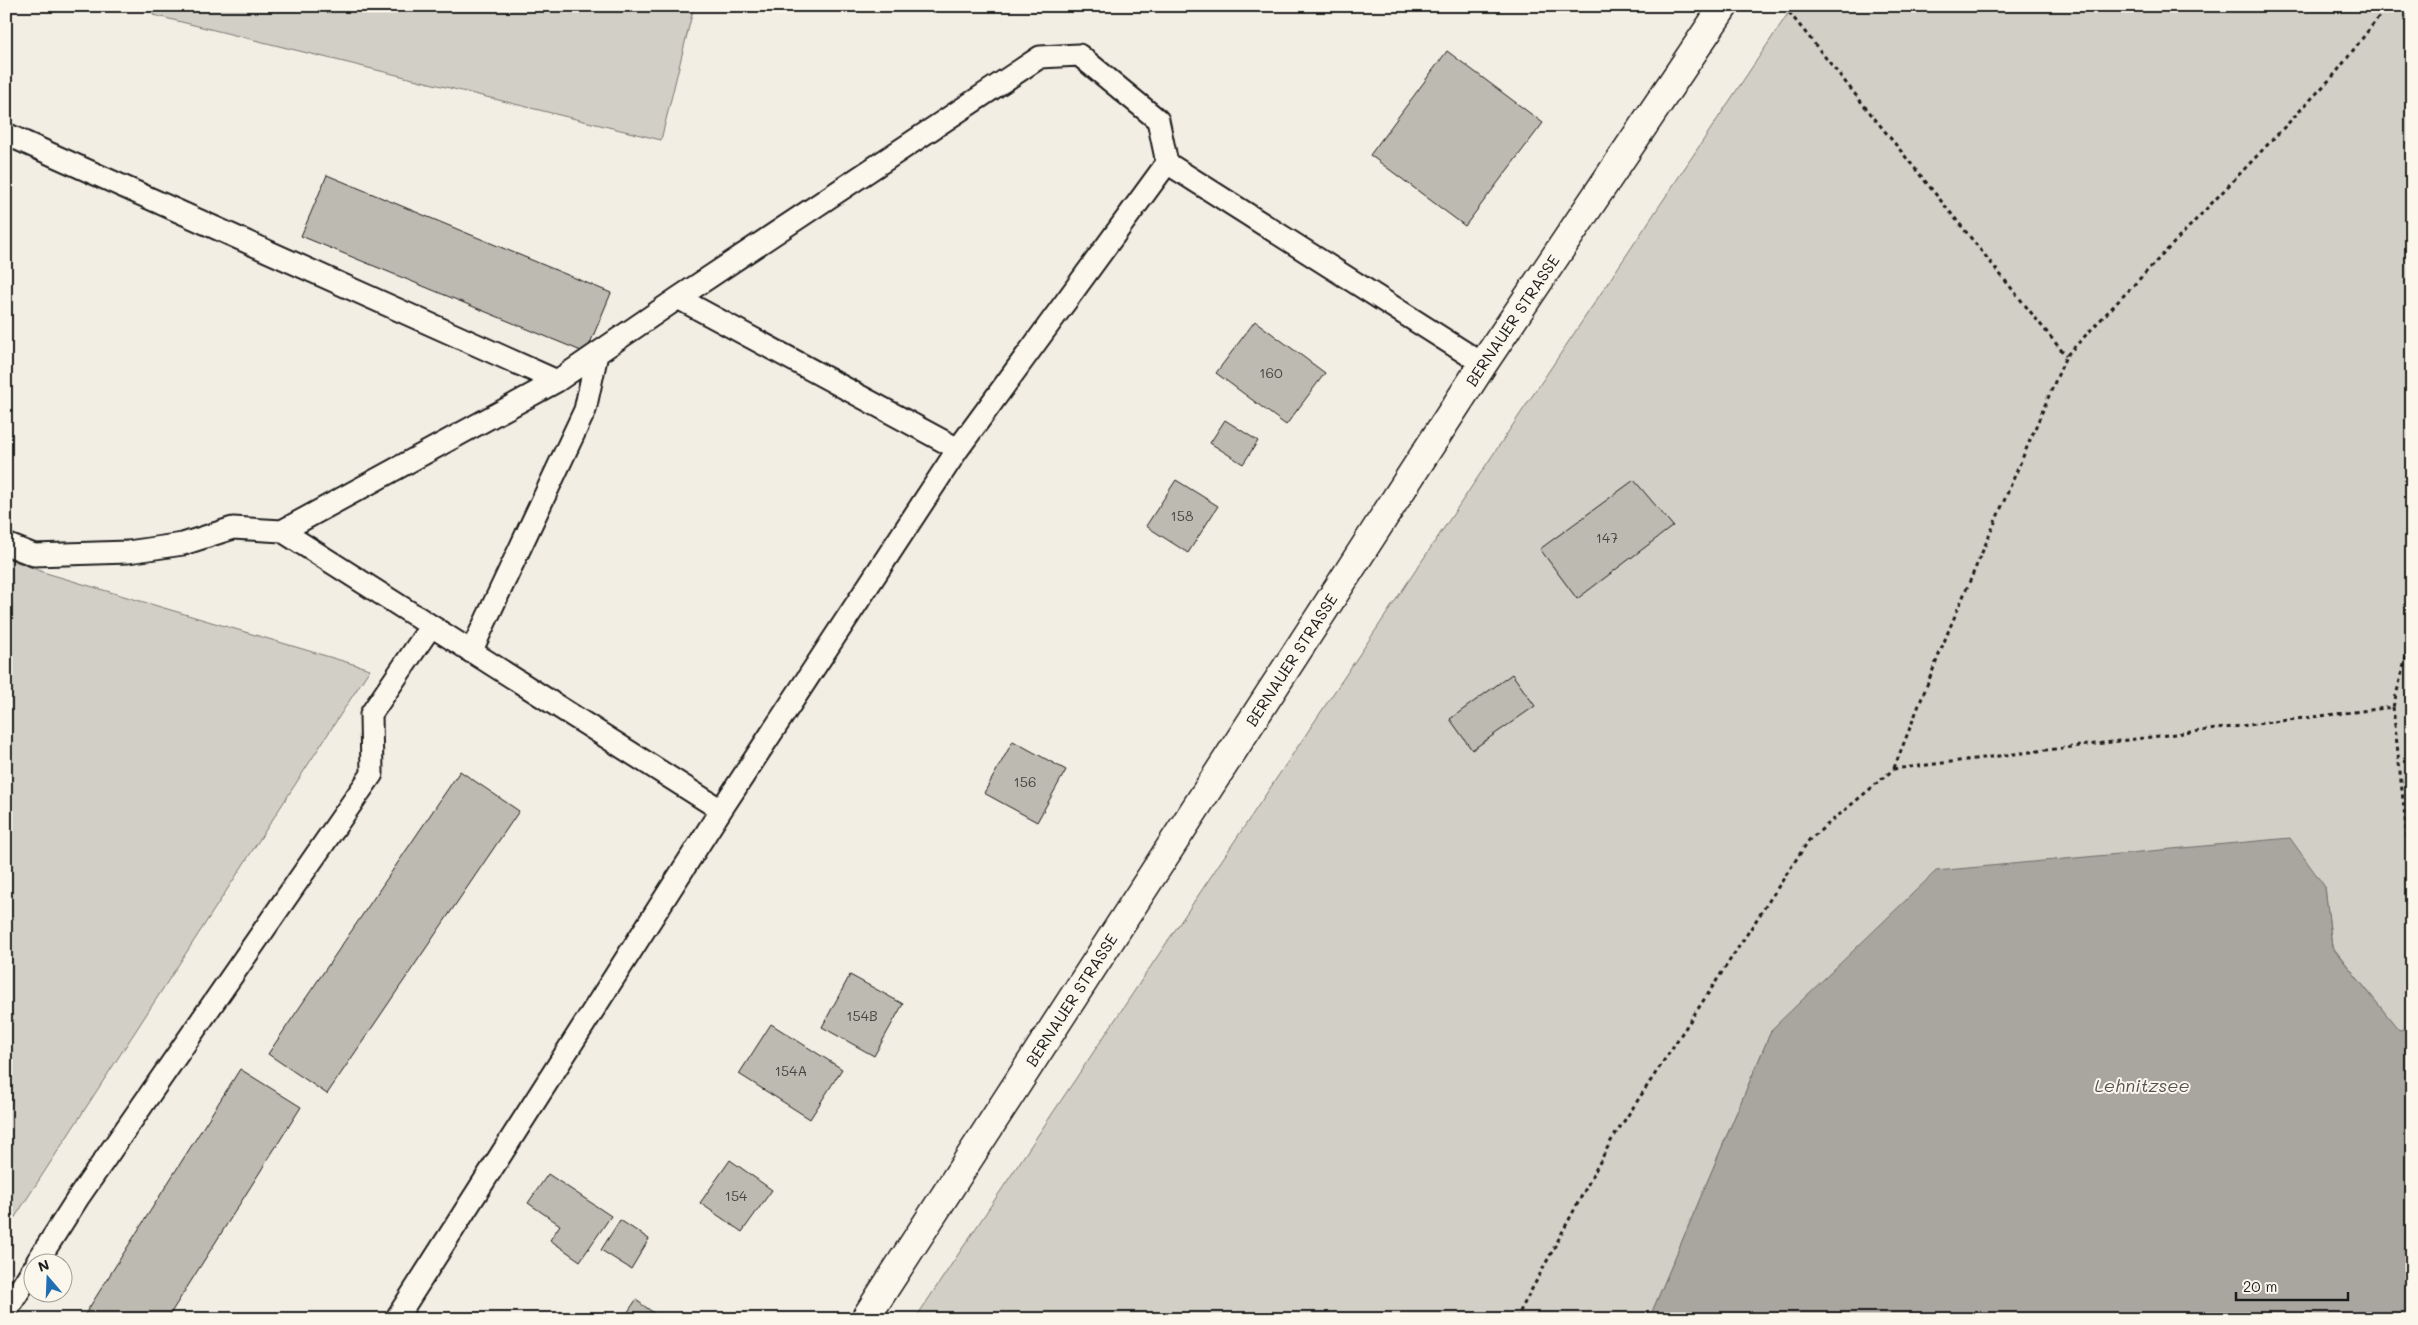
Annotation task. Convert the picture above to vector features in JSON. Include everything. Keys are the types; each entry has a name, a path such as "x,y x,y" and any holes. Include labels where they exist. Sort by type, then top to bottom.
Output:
{"main road":[{"name":"BERNAUER STRASSE","path":"864,1319 1484,364 1724,6"}],"lane":[{"path":"282,531 557,382 678,298 1040,57 1079,55 1158,120 1167,163 1484,364"},
{"path":"6,134 557,382"},
{"path":"396,1319 722,810 958,448 1167,163"},
{"path":"678,298 958,448"},
{"path":"471,652 585,410 597,354"},
{"path":"6,544 34,555 128,552 182,544 233,528 282,531 722,810"},
{"path":"43,1252 78,1198 372,774 371,714 431,626"},
{"path":"6,1312 22,1286"}],"path":[{"path":"1784,6 2066,356"},
{"path":"1516,1319 1610,1141 1809,840 1894,769 1948,632 2066,356 2335,74 2388,6"},
{"path":"2412,634 2393,707 2412,883"},
{"path":"1894,769 2393,707"}],"shaded area":[{"path":"155,6 694,6 661,140 153,15"},
{"path":"1793,6 2412,6 2412,1028 2399,1031 2332,946 2325,887 1772,1029 1649,1319 915,1319"},
{"path":"6,558 46,573 370,669 6,1231"}],"water":[{"name":"Lehnitzsee","path":"2290,838 2325,887 2332,947 2399,1030 2412,1028 2412,1319 1649,1319 1772,1029 1936,871"}],"building":[{"path":"1447,51 1543,123 1465,226 1370,155"},
{"path":"327,175 611,293 586,353 301,236"},
{"path":"1255,321 1325,373 1286,425 1216,373"},
{"path":"1225,420 1258,441 1243,464 1210,443"},
{"path":"1176,480 1218,506 1188,553 1146,526"},
{"path":"1634,480 1673,526 1577,599 1540,549"},
{"path":"1512,674 1535,706 1472,750 1450,719"},
{"path":"1013,741 1066,770 1037,822 984,793"},
{"path":"460,771 519,811 327,1094 268,1054"},
{"path":"850,975 903,1004 874,1056 822,1027"},
{"path":"771,1024 842,1069 810,1119 739,1074"},
{"path":"240,1069 301,1107 167,1319 82,1319"},
{"path":"730,1160 772,1190 742,1232 700,1203"},
{"path":"548,1174 611,1216 580,1261 550,1240 560,1225 528,1203"},
{"path":"620,1220 649,1239 631,1269 601,1250"},
{"path":"636,1300 662,1319 623,1319"}]}
